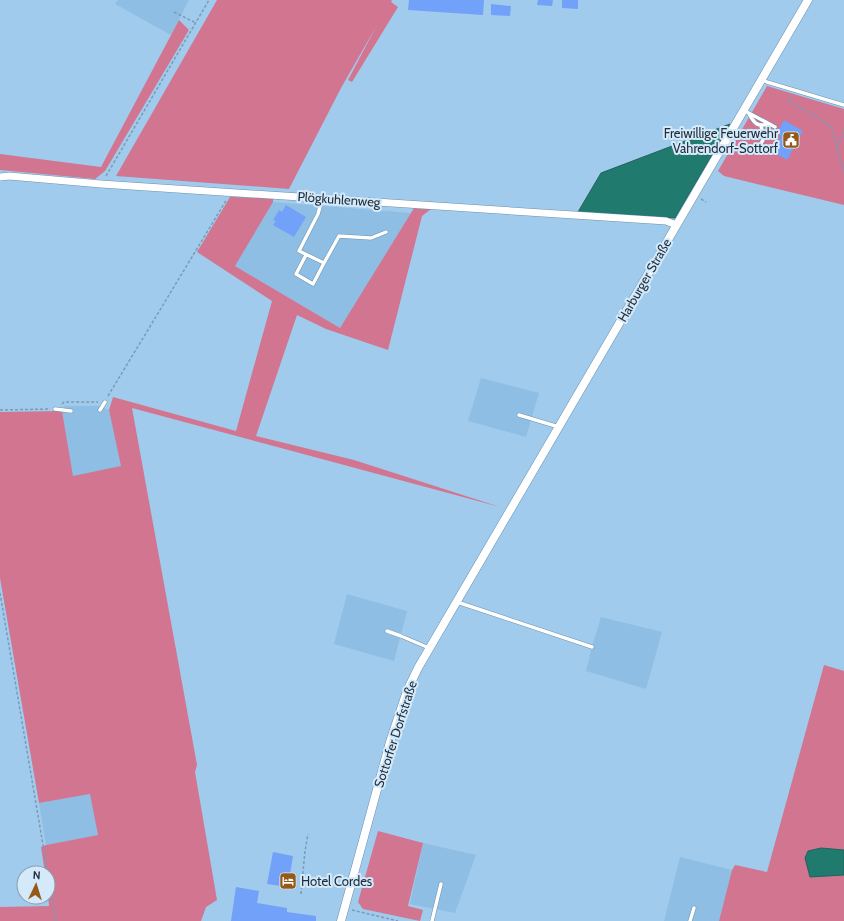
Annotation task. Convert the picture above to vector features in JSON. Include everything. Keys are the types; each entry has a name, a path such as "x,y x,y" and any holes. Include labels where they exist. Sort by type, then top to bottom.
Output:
{"street":[{"name":"Harburger Straße","path":"480,560 676,225 746,112 762,80 808,0"},
{"name":"Plögkuhlenweg","path":"0,176 666,221 676,225"},
{"name":"Sottorfer Dorfstraße","path":"341,921 390,742 407,691 429,648 480,560"}],"lane":[{"path":"762,80 844,105"},
{"path":"746,112 775,127"},
{"path":"746,112 754,122 761,126 770,124"},
{"path":"757,151 764,138 761,126"},
{"path":"322,198 318,214 299,251 324,263"},
{"path":"306,255 296,274 313,284 339,236 371,238 386,232"},
{"path":"100,410 105,402"},
{"path":"55,409 71,411"},
{"path":"519,415 559,427"},
{"path":"456,602 592,648"},
{"path":"387,631 429,648"},
{"path":"432,921 441,884"},
{"path":"690,921 694,908"}],"path":[{"path":"101,184 209,0"},
{"path":"174,12 196,23"},
{"path":"790,89 789,101 831,126 844,172"},
{"path":"837,147 844,133"},
{"path":"0,410 55,409 64,402 105,402 231,192"},
{"path":"0,593 56,921"},
{"path":"301,894 308,834"},
{"path":"344,908 398,921"}],"shaded area":[{"path":"118,0 189,0 171,35 115,4"},
{"path":"217,0 392,0 391,2 398,7 352,82 348,80 377,25 341,88 289,189 116,176"},
{"path":"179,20 189,30 105,171 95,179 0,170 0,154 101,167"},
{"path":"767,86 844,109 844,205 724,176 718,171"},
{"path":"730,124 675,218 578,212 601,173"},
{"path":"230,197 273,198 273,202 235,266 340,328 414,208 431,209 422,216 388,350 326,329 297,315 256,436 354,460 500,507 132,408 197,765 195,772 217,900 206,907 201,921 0,921 0,907 56,905 56,865 44,865 41,847 98,835 90,794 39,803 0,578 0,412 62,411 73,476 121,466 109,410 113,397 236,431 272,301 197,252"},
{"path":"273,202 411,213 340,328 235,266"},
{"path":"481,378 539,393 526,437 468,421"},
{"path":"64,406 99,406 109,410 122,467 73,477 62,411"},
{"path":"347,594 407,611 394,661 334,644"},
{"path":"601,617 662,632 646,689 586,671"},
{"path":"824,665 844,671 844,921 719,921 732,870 735,865 767,872"},
{"path":"91,794 98,835 46,845 39,803"},
{"path":"378,831 423,843 408,906 423,910 420,921 363,909 358,902"},
{"path":"423,843 476,855 455,913 410,904"},
{"path":"821,848 844,850 844,875 810,877 805,858 808,851"},
{"path":"680,857 732,870 719,921 664,921"}],"building":[{"path":"409,0 484,0 483,15 408,10"},
{"path":"538,0 553,0 552,6 537,5"},
{"path":"562,0 578,0 578,9 562,8"},
{"path":"491,4 511,6 510,16 491,15"},
{"path":"784,120 803,131 787,160 772,151 781,136 777,133"},
{"path":"286,205 306,217 294,237 273,225 276,221 273,220 279,210 282,212"},
{"path":"273,852 293,856 288,887 267,884"},
{"path":"236,887 259,891 257,903 287,908 287,912 316,916 316,921 231,921"}],"place":[{"name":"Freiwillige Feuerwehr Vahrendorf-Sottorf","path":"791,140"},
{"name":"Hotel Cordes","path":"288,881"}]}
